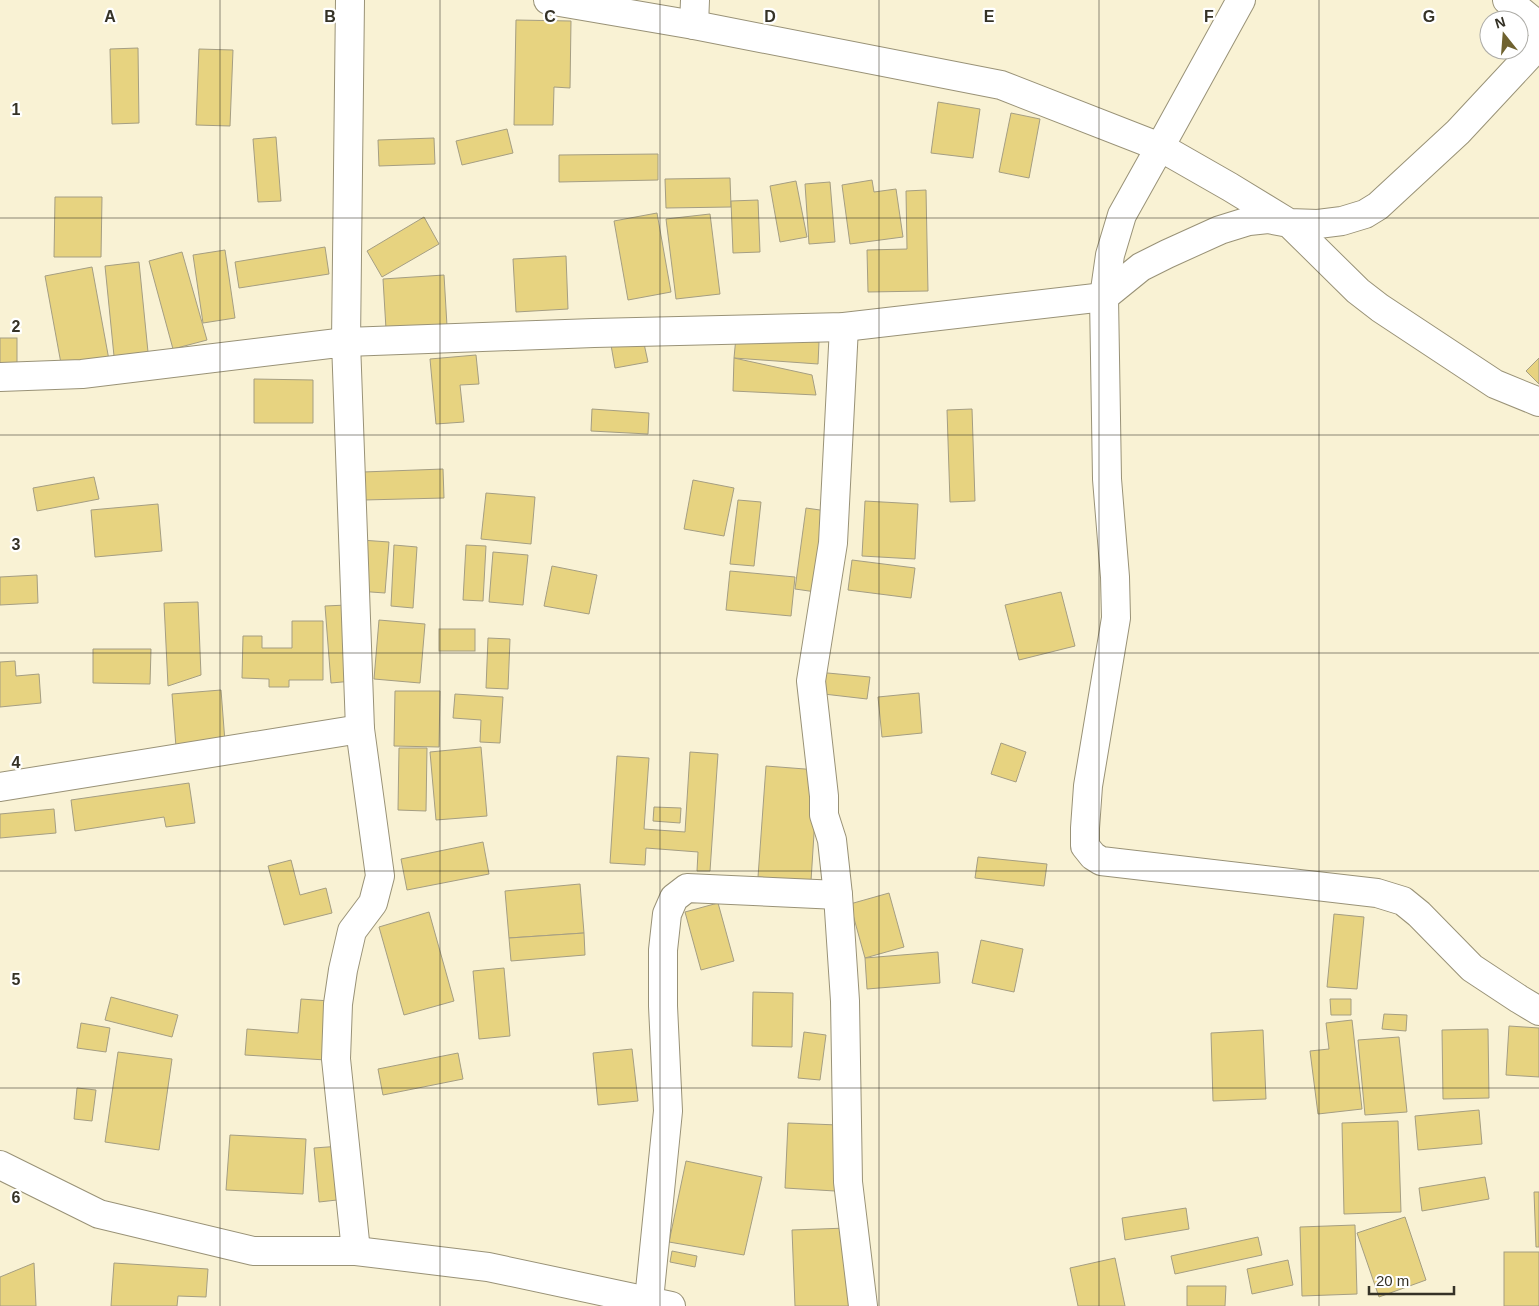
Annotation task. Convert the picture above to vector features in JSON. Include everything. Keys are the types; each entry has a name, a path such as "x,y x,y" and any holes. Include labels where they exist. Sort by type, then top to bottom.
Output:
{"street":[{"path":"350,0 346,342 360,729 380,876 373,903 352,931 342,970 338,1004 336,1059 356,1251"},
{"path":"548,0 695,13 1002,85 1160,147 1289,223 1358,291 1380,308 1495,384 1539,402"},
{"path":"1241,0 1122,215 1110,255 1104,297 1107,479 1115,577 1116,618 1088,786 1085,846 1093,856 1101,860 1377,893 1403,901 1419,914 1472,968 1539,1011"},
{"path":"1507,0 1539,26"},
{"path":"0,378 82,374 346,342 594,333 844,327 1104,297 1140,267 1220,230 1249,221 1268,220 1318,224 1364,214 1378,206 1458,132 1539,45"},
{"path":"844,327 833,543 811,681 824,796 824,815 832,840 838,895 845,1001 848,1182 863,1306"},
{"path":"0,786 360,729"},
{"path":"0,1165 99,1214 253,1251 356,1251 488,1267 660,1303 668,1111 663,1006 663,950 667,914 674,898 687,888 838,895"}],"building":[{"path":"516,20 571,21 570,88 554,87 553,125 514,125"},
{"path":"138,48 139,123 112,124 110,49"},
{"path":"199,49 233,50 230,126 196,125"},
{"path":"938,102 980,109 973,158 931,153"},
{"path":"1011,113 1040,119 1029,178 999,172"},
{"path":"507,129 513,153 462,165 456,141"},
{"path":"276,137 281,201 258,202 253,139"},
{"path":"434,138 435,164 379,166 378,140"},
{"path":"658,154 658,180 559,182 559,155"},
{"path":"730,178 731,207 666,208 665,179"},
{"path":"872,180 874,192 896,189 903,237 850,244 842,185"},
{"path":"796,181 807,237 780,242 770,186"},
{"path":"830,182 835,242 809,244 805,184"},
{"path":"926,190 928,291 868,292 867,250 907,249 906,191"},
{"path":"55,197 102,197 101,257 54,257"},
{"path":"758,200 760,252 733,253 731,201"},
{"path":"657,213 671,292 628,300 614,221"},
{"path":"710,214 720,294 676,299 666,219"},
{"path":"424,217 439,244 382,277 367,251"},
{"path":"325,247 329,274 239,288 235,262"},
{"path":"225,250 235,318 203,323 193,255"},
{"path":"182,252 207,340 173,349 149,261"},
{"path":"566,256 568,309 516,312 513,259"},
{"path":"139,262 148,352 114,356 105,266"},
{"path":"92,267 109,360 62,369 45,276"},
{"path":"444,275 447,326 386,329 383,279"},
{"path":"736,337 819,342 818,364 734,358"},
{"path":"0,338 17,338 17,368 0,368"},
{"path":"643,339 648,362 615,368 611,345"},
{"path":"476,355 479,384 460,385 464,422 436,424 430,359"},
{"path":"734,358 812,375 816,395 733,391"},
{"path":"1539,358 1539,384 1526,371"},
{"path":"254,379 313,380 313,423 254,423"},
{"path":"592,409 649,413 648,434 591,431"},
{"path":"972,409 975,501 950,502 947,410"},
{"path":"443,469 444,498 364,500 363,472"},
{"path":"94,477 99,499 37,511 33,488"},
{"path":"693,480 734,488 724,536 684,529"},
{"path":"486,493 535,497 531,544 481,539"},
{"path":"738,500 761,502 754,566 730,564"},
{"path":"865,501 918,504 915,559 862,556"},
{"path":"158,504 162,551 95,557 91,510"},
{"path":"806,508 827,511 816,592 795,589"},
{"path":"361,540 389,542 385,593 357,591"},
{"path":"394,545 417,547 413,608 391,606"},
{"path":"466,545 486,546 483,601 463,600"},
{"path":"493,552 528,555 523,605 489,602"},
{"path":"852,560 915,568 911,598 848,590"},
{"path":"552,566 597,575 589,614 544,606"},
{"path":"730,571 795,577 791,616 726,610"},
{"path":"37,575 38,603 0,605 0,577"},
{"path":"1061,592 1075,646 1019,660 1005,605"},
{"path":"198,602 201,675 168,686 164,603"},
{"path":"347,605 353,681 331,683 325,606"},
{"path":"379,620 425,624 420,683 374,679"},
{"path":"292,621 323,621 323,680 289,680 289,687 269,687 269,679 242,678 243,636 262,636 262,648 292,648"},
{"path":"439,629 475,629 475,651 439,651"},
{"path":"488,638 510,639 508,689 486,688"},
{"path":"93,649 151,649 150,684 93,683"},
{"path":"15,661 16,676 39,674 41,703 0,707 0,662"},
{"path":"817,672 870,677 867,699 815,693"},
{"path":"221,690 225,742 176,747 172,694"},
{"path":"395,691 440,691 439,747 394,746"},
{"path":"919,693 922,733 882,737 878,697"},
{"path":"455,694 503,697 500,743 480,742 481,720 453,718"},
{"path":"1001,743 1026,752 1016,782 991,774"},
{"path":"481,747 487,816 436,820 430,752"},
{"path":"399,748 427,748 426,811 398,810"},
{"path":"690,752 718,754 710,871 697,871 698,852 646,848 645,865 610,863 617,756 649,758 644,829 685,832"},
{"path":"766,766 818,770 811,881 758,877"},
{"path":"189,783 195,823 166,827 164,817 75,831 71,800"},
{"path":"654,807 681,808 680,823 653,821"},
{"path":"54,809 56,833 0,838 0,814"},
{"path":"483,842 489,874 407,890 401,859"},
{"path":"978,857 1047,864 1044,886 975,878"},
{"path":"291,860 300,895 326,888 332,913 284,925 268,866"},
{"path":"580,884 584,933 509,938 505,891"},
{"path":"889,893 904,947 865,958 850,904"},
{"path":"718,903 734,961 701,970 685,912"},
{"path":"429,912 454,1001 404,1015 379,927"},
{"path":"1334,914 1364,917 1357,989 1327,987"},
{"path":"584,933 585,955 511,961 509,938"},
{"path":"981,940 1023,949 1014,992 972,983"},
{"path":"938,952 940,983 867,989 865,958"},
{"path":"504,968 510,1036 479,1039 473,971"},
{"path":"753,992 793,993 792,1047 752,1046"},
{"path":"111,997 178,1015 172,1037 105,1020"},
{"path":"301,999 330,1001 326,1060 245,1055 247,1029 298,1033"},
{"path":"1330,999 1351,999 1351,1015 1331,1015"},
{"path":"1384,1014 1407,1015 1406,1031 1382,1029"},
{"path":"1352,1020 1362,1109 1318,1114 1310,1051 1329,1049 1326,1023"},
{"path":"81,1023 110,1028 106,1052 77,1048"},
{"path":"1509,1026 1539,1028 1539,1077 1506,1075"},
{"path":"1488,1029 1489,1098 1443,1099 1442,1030"},
{"path":"1263,1030 1266,1099 1213,1101 1211,1033"},
{"path":"804,1032 826,1035 820,1080 798,1078"},
{"path":"1399,1037 1407,1112 1365,1115 1358,1040"},
{"path":"632,1049 638,1101 598,1105 593,1053"},
{"path":"118,1052 172,1059 159,1150 105,1142"},
{"path":"458,1053 463,1079 383,1095 378,1069"},
{"path":"77,1088 96,1090 92,1121 74,1119"},
{"path":"1479,1110 1482,1144 1418,1150 1415,1116"},
{"path":"1398,1121 1401,1212 1344,1214 1342,1123"},
{"path":"788,1123 838,1125 835,1191 785,1188"},
{"path":"230,1135 306,1139 303,1194 226,1190"},
{"path":"341,1146 346,1199 319,1202 314,1148"},
{"path":"686,1161 762,1177 744,1255 669,1242"},
{"path":"1485,1177 1489,1199 1422,1211 1419,1188"},
{"path":"1534,1192 1539,1192 1539,1247 1536,1247"},
{"path":"1186,1208 1189,1229 1125,1240 1122,1218"},
{"path":"1405,1217 1426,1280 1379,1297 1357,1233"},
{"path":"1355,1225 1357,1294 1302,1296 1300,1227"},
{"path":"847,1228 849,1306 795,1306 792,1230"},
{"path":"1258,1237 1262,1255 1175,1274 1171,1256"},
{"path":"672,1251 697,1256 695,1267 670,1262"},
{"path":"1504,1252 1539,1252 1539,1306 1504,1306"},
{"path":"1115,1258 1125,1306 1078,1306 1070,1268"},
{"path":"1288,1260 1293,1285 1252,1294 1247,1269"},
{"path":"34,1263 36,1306 0,1306 0,1277"},
{"path":"114,1263 208,1269 206,1297 178,1296 177,1306 111,1306"},
{"path":"1187,1286 1226,1286 1225,1306 1187,1306"}]}
